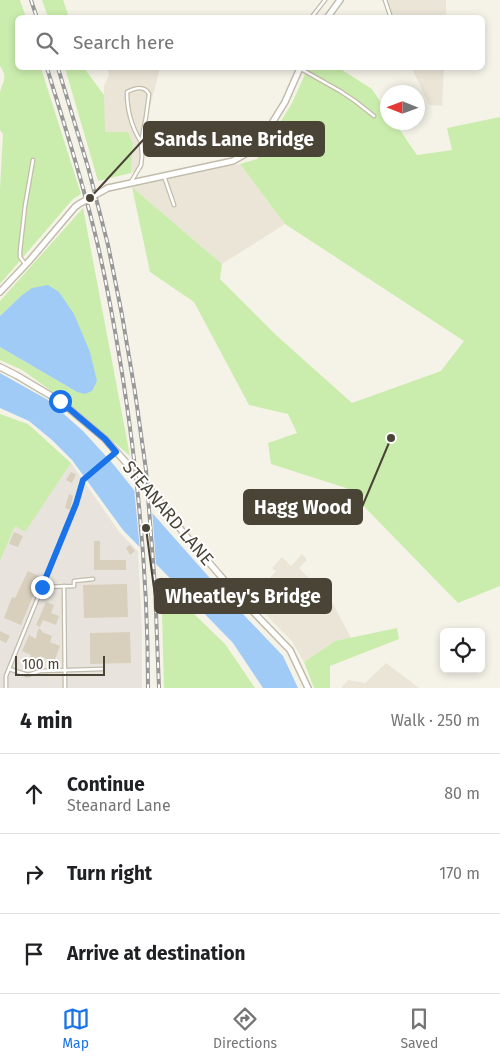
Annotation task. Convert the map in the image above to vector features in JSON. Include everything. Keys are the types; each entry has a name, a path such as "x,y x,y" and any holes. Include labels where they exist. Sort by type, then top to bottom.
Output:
{"street":[{"path":"329,15 340,0"},
{"path":"0,292 79,204 108,188 233,161 252,150 261,141 285,102 299,70"},
{"name":"STEANARD LANE","path":"0,367 60,401 105,439 114,453 155,494 182,531 230,588 290,650 308,688"}],"lane":[{"path":"314,15 326,0"},
{"path":"385,0 390,15"},
{"path":"303,70 343,93 374,116"},
{"path":"131,184 141,165 142,156 140,142 128,115 126,92 134,88 142,88 149,94 140,142"},
{"path":"26,265 21,260 20,251 32,160"},
{"path":"164,176 174,205"},
{"path":"6,688 6,676 76,504 83,480 114,453"},
{"path":"42,587 74,586 74,581 93,579"},
{"path":"64,586 65,688"},
{"path":"9,669 28,676 40,671 102,668"}],"shaded area":[{"path":"382,0 446,0 446,15 389,15"},
{"path":"108,70 159,70 141,142 143,169 131,173 133,144 104,132 104,86 109,75"},
{"path":"413,70 444,70 442,106 429,105 425,96 425,85 420,85"},
{"path":"240,164 285,224 222,264 132,187"},
{"path":"71,463 120,533 138,551 142,629 142,688 0,688 0,561 15,526 25,531"},
{"path":"302,554 307,560 299,568 332,602 351,638 335,641 304,662 292,641 266,615 271,609 262,596 276,585 270,578 276,571 272,568 282,557 291,566"},
{"path":"386,663 419,688 341,688 348,680 365,683"}],"green space":[{"path":"0,0 20,0 25,15 15,15 15,70 42,70 81,194 73,199 0,284 0,189 3,134 0,130 0,93 4,74 0,66"},
{"path":"42,0 63,0 68,15 47,15"},
{"path":"66,70 85,70 104,95 105,132 128,132 133,144 131,173 98,181"},
{"path":"307,70 342,70 372,89 380,101 380,130 400,130 417,155 452,150 447,128 500,117 500,586 458,603 346,488 271,464 268,443 297,433 288,414 249,405 194,302 150,272 132,187 222,264 220,279 276,335 352,403 441,371 464,341 285,224 240,164 257,159 291,105"},
{"path":"83,208 130,456 71,405 22,370 0,360 0,347 77,392 21,296 0,316 0,301"},
{"path":"0,414 28,424 71,463 25,532 15,526 0,561"},
{"path":"161,576 190,610 225,644 255,688 164,688"},
{"path":"397,628 399,639 330,666 330,688 314,688 304,662 335,641"}],"water":[{"path":"48,285 59,292 74,314 90,352 97,381 92,391 85,394 77,392 0,347 0,316 32,288"},
{"path":"0,373 48,400 83,431 224,594 283,656 298,688 263,688 233,643 123,530 72,460 29,421 0,408"}],"pier":[{"path":"134,487 152,508 156,566 140,550"}],"building":[{"path":"71,472 76,474 72,483 66,480"},
{"path":"69,494 73,496 70,510 65,508"},
{"path":"14,532 23,536 18,547 9,544"},
{"path":"94,541 100,541 100,560 126,560 126,570 94,570"},
{"path":"130,545 135,551 130,555 126,548"},
{"path":"28,571 41,577 21,625 4,618 12,597 15,598"},
{"path":"127,584 128,617 84,618 83,585"},
{"path":"46,602 54,605 51,613 59,616 56,625 43,620 40,627 36,625"},
{"path":"39,628 44,633 52,636 50,642 60,646 54,662 40,656 34,669 26,665 31,655 22,651 29,635 36,639"},
{"path":"0,631 10,636 6,643 0,640"},
{"path":"130,632 131,663 90,664 90,633"}],"railway":[{"path":"31,0 36,15"},
{"path":"48,70 93,223 112,312 129,418 142,534 148,649 148,688"},
{"path":"59,70 88,167 108,245 135,392 146,470 155,587 159,688"}],"place":[{"name":"Sands Lane Bridge","path":"90,198"},
{"name":"Hagg Wood","path":"391,438"},
{"name":"Wheatley's Bridge","path":"146,528"}],"route":[{"path":"42,587 76,504 83,480 116,452 105,439 60,401"}]}
